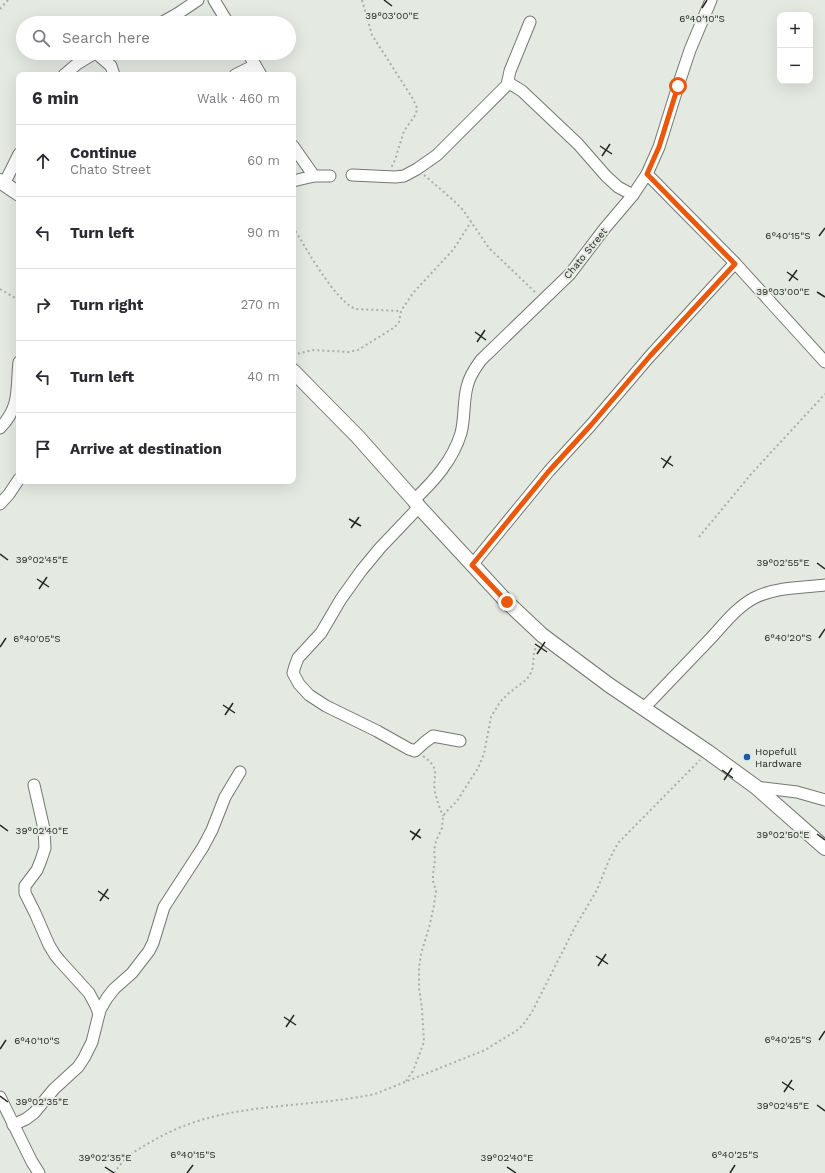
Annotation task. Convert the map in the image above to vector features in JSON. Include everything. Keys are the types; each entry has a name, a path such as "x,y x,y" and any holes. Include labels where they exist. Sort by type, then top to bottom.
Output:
{"street":[{"path":"173,16 198,0"},
{"path":"214,0 224,16"},
{"name":"Chato Street","path":"415,751 326,706 309,695 298,684 293,673 294,666 298,658 320,633 341,599 361,571 445,466 454,450 460,434 467,386 471,375 480,360 570,274 605,228 633,195 647,174 659,147 688,57 711,0"},
{"path":"352,175 387,177 404,176 437,155 506,88 509,83 510,71 530,22"},
{"path":"68,72 84,60"},
{"path":"104,60 111,66 113,72"},
{"path":"252,60 259,72"},
{"path":"241,72 255,65"},
{"path":"509,83 522,92 578,144 606,176 618,187 633,195"},
{"path":"296,150 314,176"},
{"path":"16,159 2,182 16,192"},
{"path":"647,174 735,264 825,362"},
{"path":"296,180 314,176 330,176"},
{"path":"472,565 549,471 591,425 650,356 735,264"},
{"path":"296,374 358,437 416,504 472,565 507,602 542,635 609,685 708,752 756,787 825,848"},
{"path":"0,428 7,421 16,405"},
{"path":"0,504 16,484"},
{"path":"644,708 722,626 739,609 753,599 780,590 825,585"},
{"path":"415,751 433,736 460,741"},
{"path":"13,1125 26,1119 34,1113 54,1089 78,1067 84,1058 92,1042 99,1014 107,998 114,989 132,973 149,951 153,943 164,906 203,847 212,830 225,797 240,772"},
{"path":"34,785 44,829 45,848 36,870 25,886 25,893 55,955 89,993 99,1014"},
{"path":"756,787 797,792 825,800"},
{"path":"0,1097 13,1125 39,1173"}],"path":[{"path":"0,8 8,0"},
{"path":"362,0 372,35 413,99 417,108 416,114 404,131 395,160 387,177"},
{"path":"417,169 463,210 489,248 543,299"},
{"path":"296,354 312,350 348,352 358,350 395,327 399,322 401,311 413,293 453,250 471,222"},
{"path":"296,232 328,283 349,306 355,309 401,311"},
{"path":"0,289 16,298"},
{"path":"699,537 752,473 825,394"},
{"path":"443,816 457,801 478,768 484,754 491,716 500,702 527,679 532,671 534,652 542,635"},
{"path":"406,1082 413,1071 424,1042 422,1009 419,992 419,968 421,954 434,905 436,891 433,881 435,860 434,850 442,828 443,816 435,792 436,773 433,764 415,751"},
{"path":"114,1173 123,1161 134,1152 160,1136 183,1125 231,1113 360,1098 375,1094 485,1050 516,1031 523,1025 532,1012 575,927 596,890 618,843 708,752"}],"place":[{"name":"Hopefull Hardware","path":"747,757"}],"route":[{"path":"507,602 472,565 549,471 577,441 650,356 735,264 647,174 659,147 678,86"}]}
